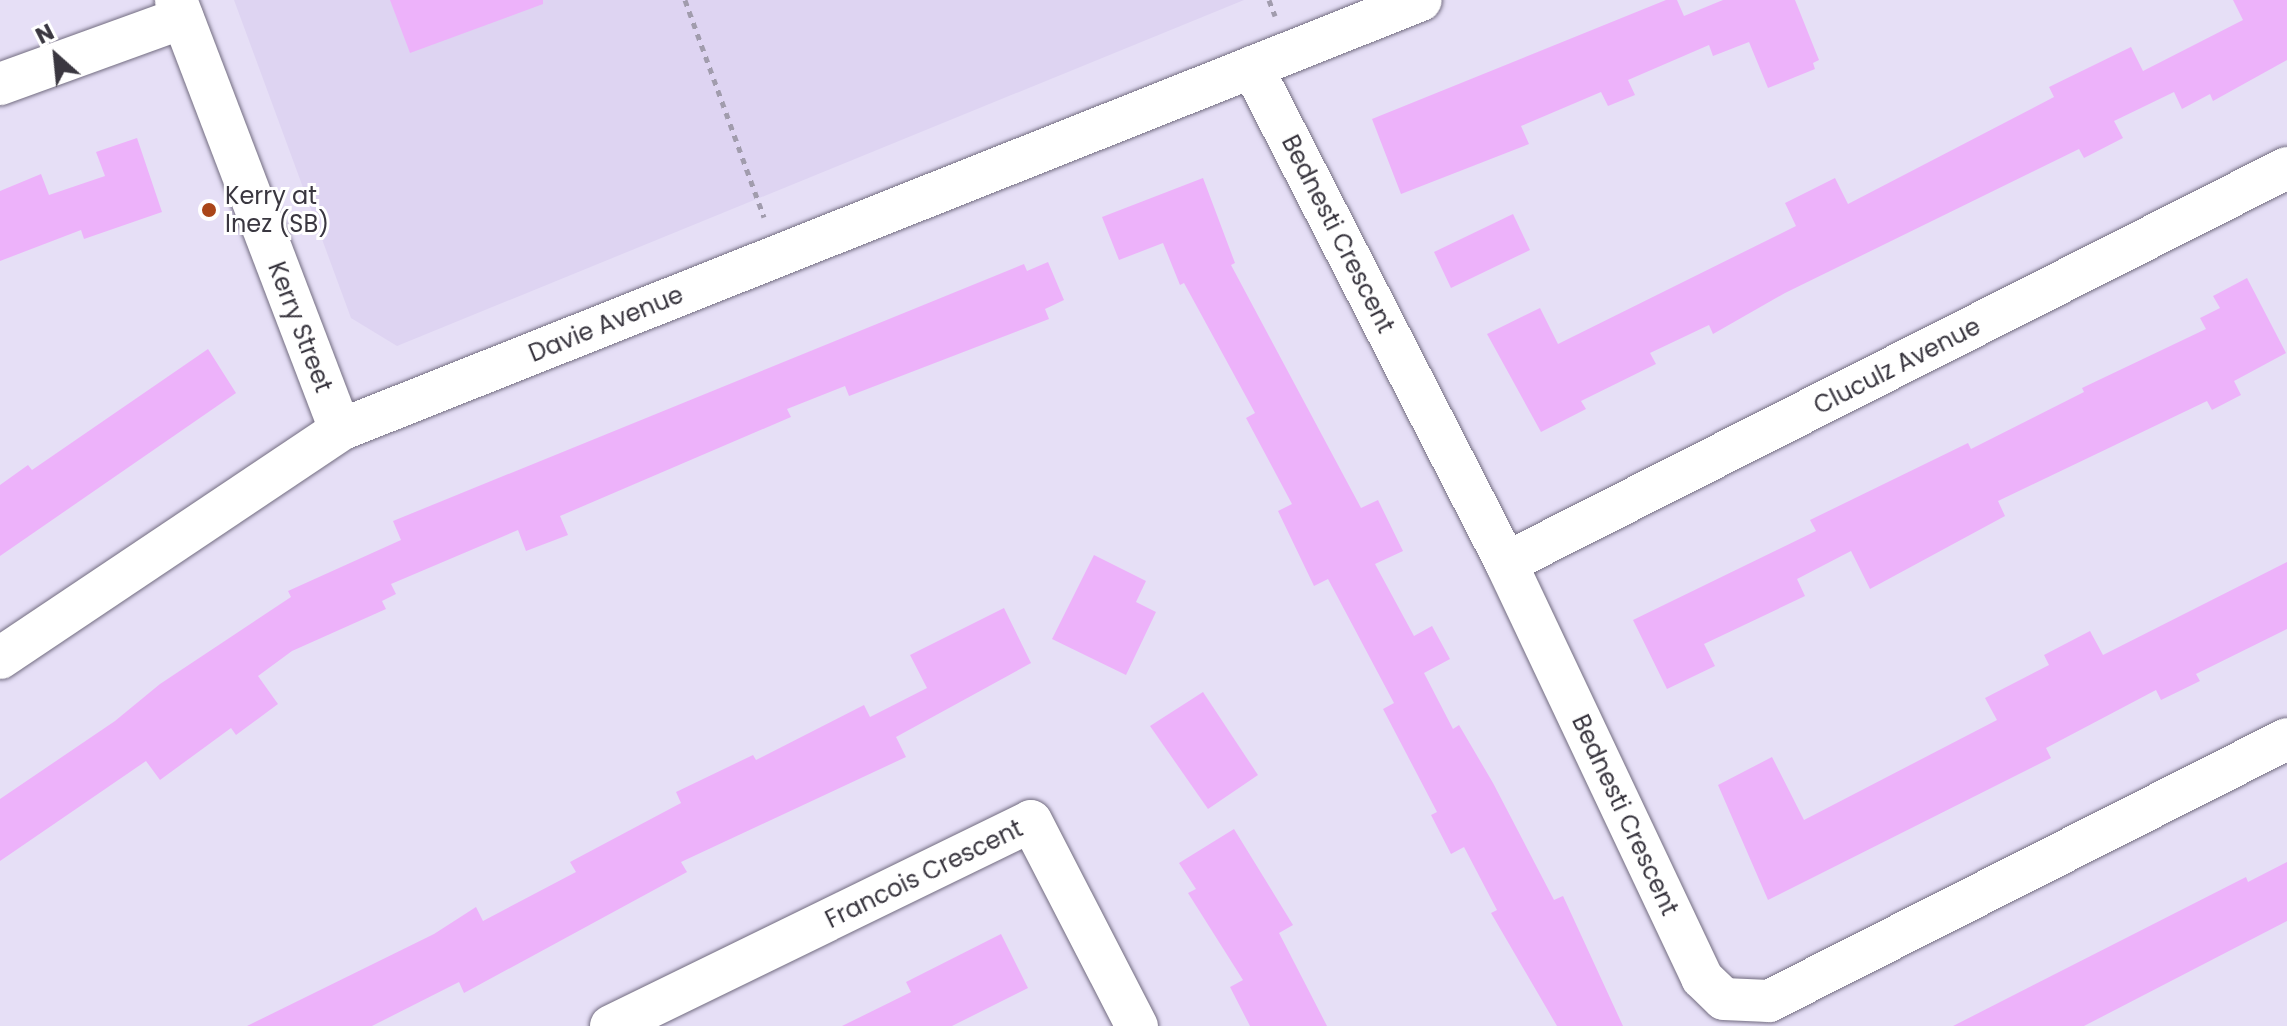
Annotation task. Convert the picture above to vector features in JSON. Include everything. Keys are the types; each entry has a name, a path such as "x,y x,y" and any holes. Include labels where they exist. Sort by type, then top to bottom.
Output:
{"street":[{"name":"Davie Avenue","path":"0,658 340,430 1421,0"},
{"path":"0,84 179,9"},
{"name":"Kerry Street","path":"179,9 340,430"},
{"name":"Bednesti Crescent","path":"1252,67 1506,563 1702,978 1724,999 1769,1001 2287,739"},
{"name":"Cluculz Avenue","path":"1506,563 2287,168"},
{"name":"Francois Crescent","path":"611,1026 1031,821 1137,1026"}],"path":[{"path":"685,0 778,256"},
{"path":"1269,0 1277,20"}],"shaded area":[{"path":"234,0 1244,0 397,346 351,318"}],"building":[{"path":"390,0 543,0 543,4 410,53"},
{"path":"1666,0 1677,0 1684,16 1723,0 1795,0 1819,60 1813,63 1815,69 1768,88 1749,42 1713,56 1709,45 1628,80 1635,95 1608,106 1601,92 1521,126 1529,144 1401,194 1372,119"},
{"path":"2233,0 2287,0 2287,60 2213,101 2210,94 2182,109 2174,92 2114,121 2123,138 2084,158 2079,149 1785,293 1713,334 1709,325 1650,353 1656,364 1581,401 1586,409 1541,432 1487,334 1540,308 1558,344 1796,226 1785,203 1835,178 1848,204 2054,97 2049,87 2131,47 2143,71 2243,20"},
{"path":"137,138 162,212 84,239 81,230 0,261 0,191 41,174 49,195 105,176 96,152"},
{"path":"1203,178 1235,263 1231,265 1361,508 1378,500 1403,551 1375,564 1414,636 1432,626 1450,659 1424,673 1453,729 1459,725 1493,783 1554,900 1563,896 1623,1026 1557,1026 1491,913 1497,910 1464,847 1451,854 1431,815 1437,812 1383,709 1394,703 1328,579 1314,586 1278,511 1292,504 1246,418 1255,413 1184,283 1180,285 1163,243 1119,260 1102,217"},
{"path":"1513,214 1530,250 1451,288 1434,252"},
{"path":"1048,262 1064,300 1045,309 1049,319 849,396 845,386 787,409 791,417 560,516 568,535 526,551 518,530 391,584 396,594 382,601 386,609 292,651 258,676 278,704 236,735 231,728 160,780 146,761 0,861 0,799 115,721 160,684 291,597 288,591 401,540 393,521 1024,264 1027,271"},
{"path":"2247,278 2286,353 2234,381 2241,395 2212,410 2207,401 1998,501 2005,516 1870,589 1851,551 1797,579 1805,596 1704,644 1715,666 1667,689 1633,620 1816,531 1810,520 1968,443 1971,449 2084,392 2082,388 2206,329 2200,318 2220,308 2213,296"},
{"path":"208,349 236,393 0,556 0,485 28,465 32,470"},
{"path":"1094,555 1146,581 1136,602 1156,612 1126,675 1052,639"},
{"path":"2287,562 2287,629 2196,674 2200,681 2161,700 2156,690 2046,748 2051,758 1768,900 1718,785 1772,757 1804,820 1997,720 1985,698 2049,665 2044,655 2090,631 2103,655"},
{"path":"1004,608 1031,663 896,737 906,757 681,862 687,872 464,993 459,982 372,1026 247,1026 434,934 476,907 483,921 576,872 570,862 681,803 676,792 753,755 756,760 864,705 870,717 927,688 910,655"},
{"path":"1203,692 1258,775 1208,809 1150,726"},
{"path":"1234,829 1293,925 1279,933 1327,1026 1250,1026 1230,987 1243,980 1188,893 1196,889 1179,863"},
{"path":"2287,862 2287,921 2084,1026 1953,1026 2246,877 2248,882"},
{"path":"1001,934 1028,988 952,1026 842,1026 911,992 906,982"}],"place":[{"name":"Kerry at Inez (SB)","path":"209,210"}]}
